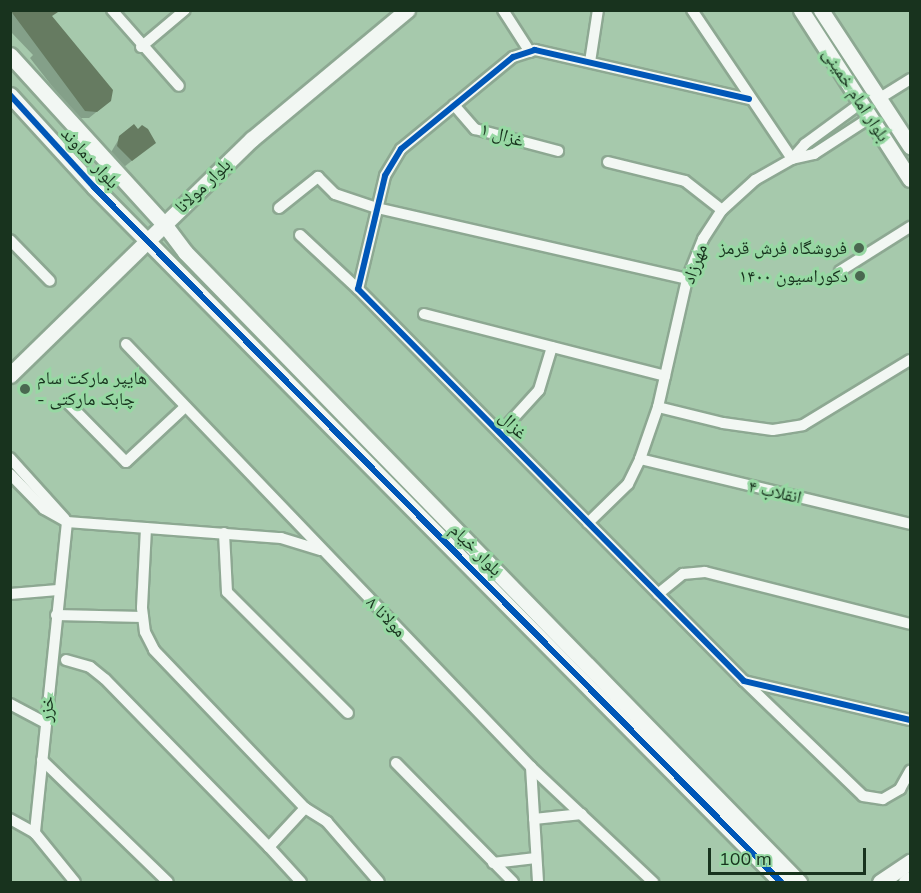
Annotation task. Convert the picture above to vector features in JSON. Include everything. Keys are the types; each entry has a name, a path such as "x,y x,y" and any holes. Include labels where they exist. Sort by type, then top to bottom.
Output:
{"street":[{"path":"112,10 141,46 179,86"},
{"path":"141,46 184,10"},
{"name":"بلوار مولانا","path":"10,375 252,139 407,10"},
{"path":"503,10 530,52"},
{"path":"590,62 598,10"},
{"path":"692,10 749,99 792,159"},
{"name":"بلوار امام خمینی","path":"801,10 910,178"},
{"name":"بلوار امام خمینی","path":"821,10 910,146"},
{"path":"358,289 385,176 401,148 513,57 530,52 590,62 749,99"},
{"name":"بلوار دماوند","path":"10,56 164,224"},
{"path":"880,98 910,79"},
{"name":"بلوار دماوند","path":"10,95 94,187 150,239"},
{"path":"792,159 805,144 861,103"},
{"name":"غزال ۱","path":"454,105 475,129 558,151"},
{"path":"792,159 814,154 871,117"},
{"name":"مهرزاد","path":"588,523 627,484 640,459 658,407 687,279 703,238 722,210 755,180 792,159"},
{"path":"608,162 685,181 722,210"},
{"path":"279,208 318,177 335,194 377,208 687,279"},
{"name":"بلوار خیام","path":"164,224 185,252 799,882"},
{"path":"840,271 910,227"},
{"name":"غزال","path":"300,235 358,289 744,681 863,796 883,799 900,789 910,771"},
{"name":"بلوار خیام","path":"150,239 781,882"},
{"path":"10,240 50,281"},
{"path":"424,314 665,376"},
{"name":"مولانا ۸","path":"126,344 531,767 653,882"},
{"path":"500,433 540,390 552,347"},
{"path":"658,407 773,430 803,425 910,360"},
{"path":"68,402 126,462 185,407"},
{"path":"10,458 67,522"},
{"name":"انقلاب ۴","path":"640,459 910,524"},
{"path":"10,474 44,509 67,522 281,538 321,550"},
{"name":"خزر","path":"35,833 58,590 67,522"},
{"path":"146,528 143,617 145,632 154,650 305,808 327,822 379,882"},
{"path":"224,533 227,592 348,713"},
{"path":"658,594 683,574 705,572 910,624"},
{"path":"10,594 58,590"},
{"path":"56,615 143,617"},
{"path":"66,660 90,667 105,679 302,882"},
{"path":"744,681 910,720"},
{"path":"10,704 45,723"},
{"path":"42,760 168,882"},
{"path":"396,763 513,882"},
{"path":"531,767 538,882"},
{"path":"269,847 305,808"},
{"path":"534,819 582,814"},
{"path":"10,819 35,833 75,882"},
{"path":"494,863 536,858"},
{"path":"880,882 907,876"}],"building":[{"path":"10,10 61,10 52,16 113,90 111,101 97,112 85,111"},
{"path":"134,124 138,129 142,125 148,129 156,143 132,161 117,146 119,136"}],"cycle path":[{"path":"749,99 535,50 513,57 401,149 385,176 358,289 744,681 910,720"},
{"path":"10,95 94,187 781,882"}],"place":[{"name":"فروشگاه فرش قرمز","path":"859,248"},
{"name":"دکوراسیون ۱۴۰۰","path":"860,276"},
{"name":"هایپر مارکت سام - چابک مارکتی","path":"25,389"}]}
